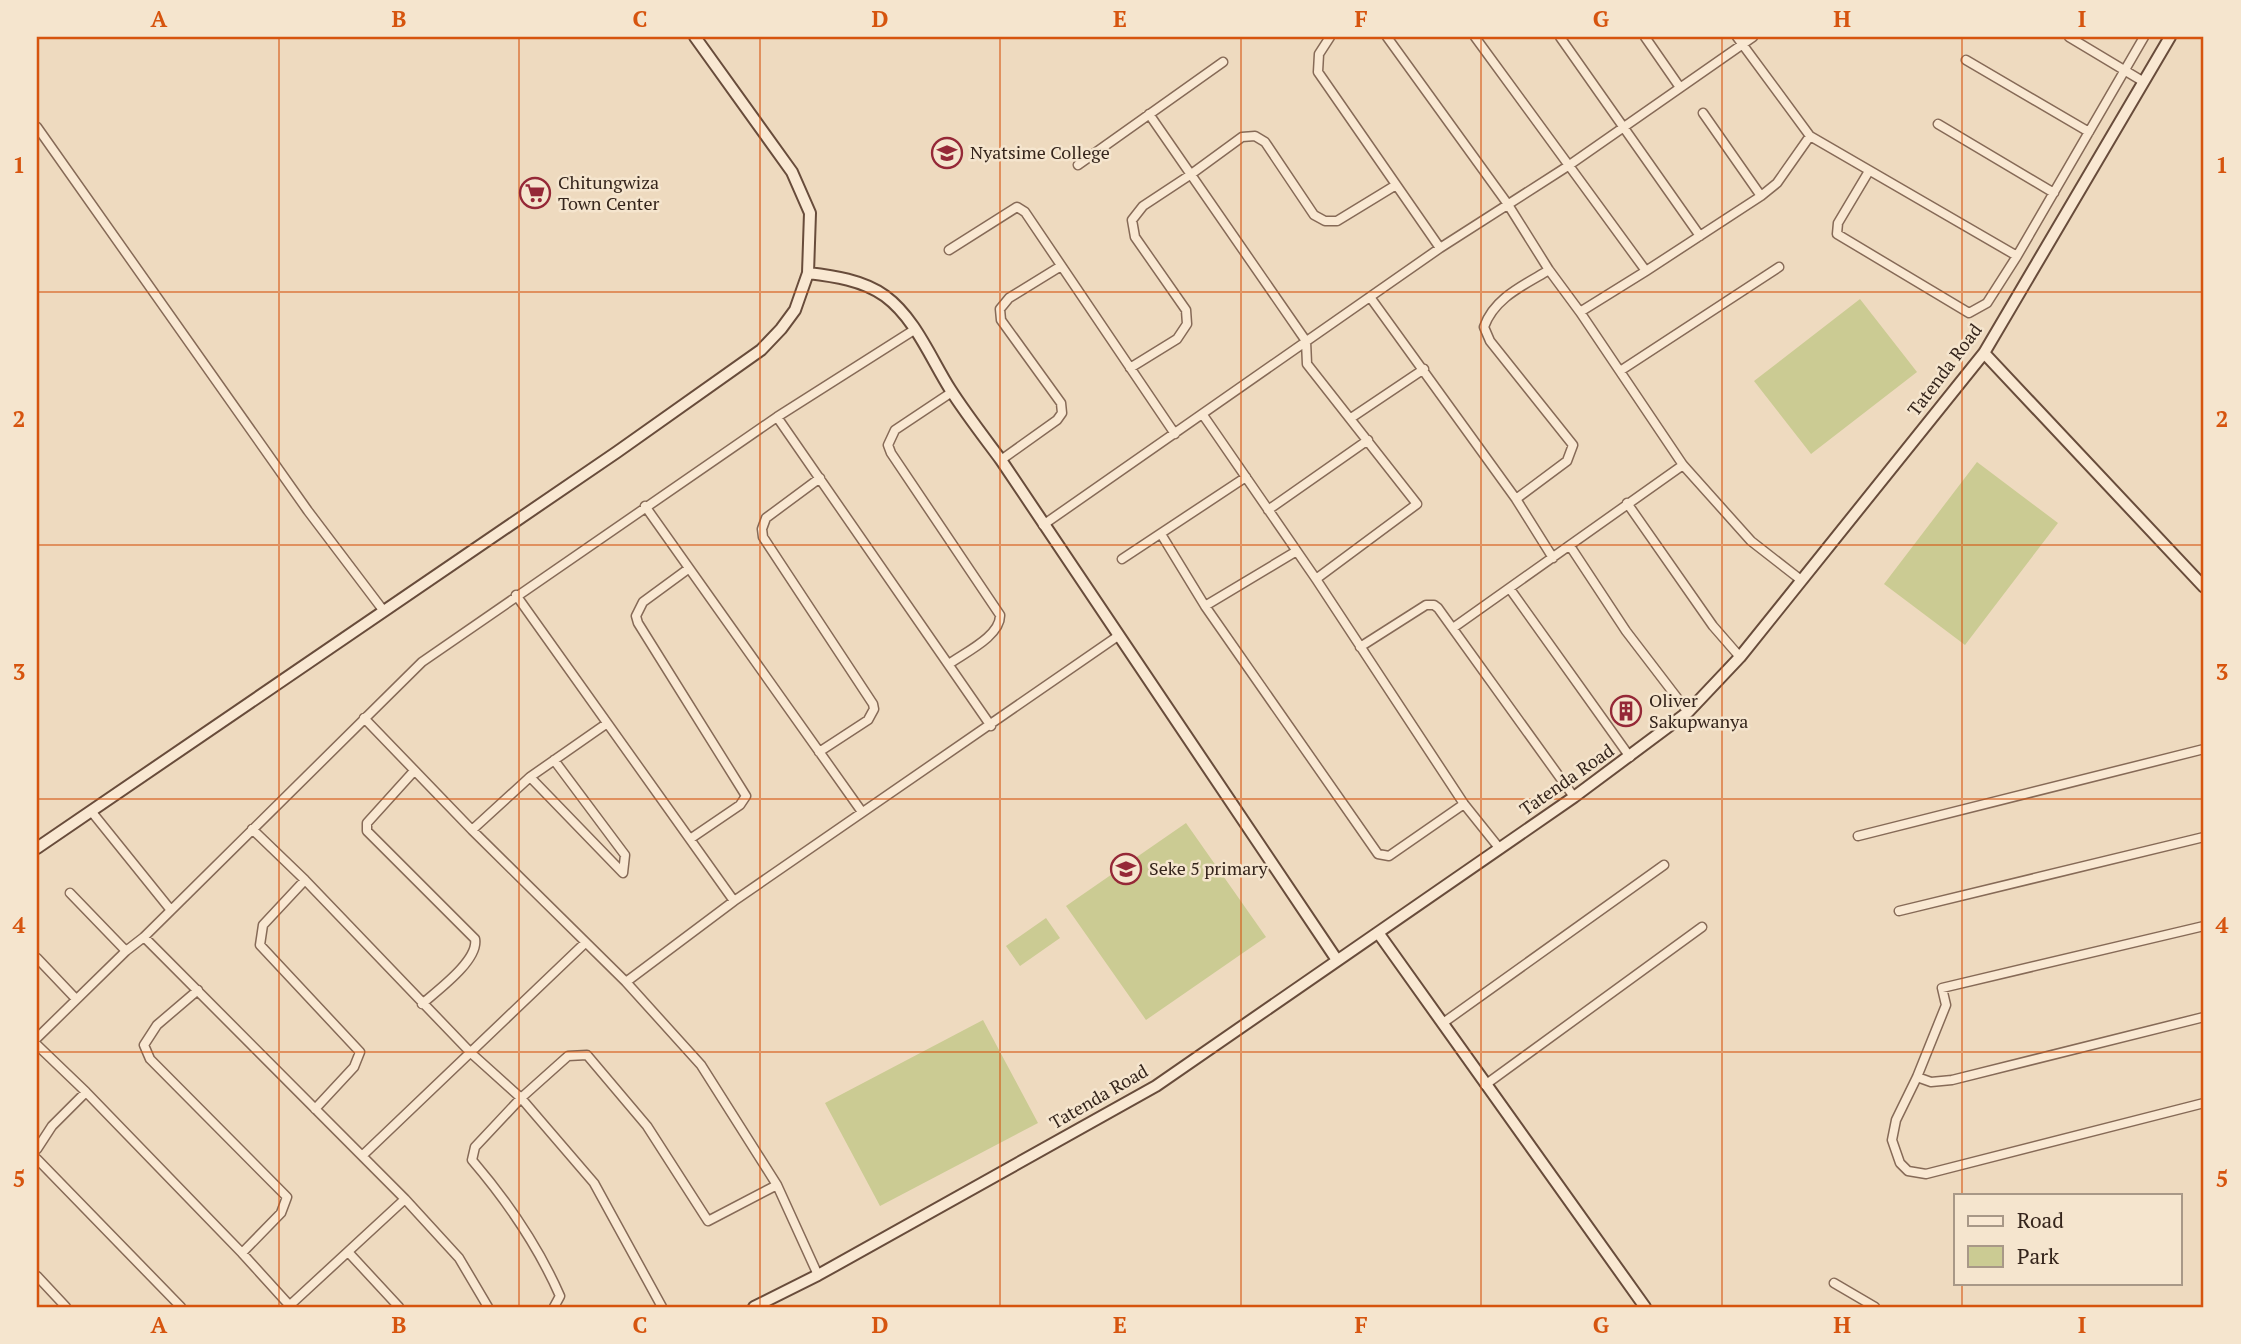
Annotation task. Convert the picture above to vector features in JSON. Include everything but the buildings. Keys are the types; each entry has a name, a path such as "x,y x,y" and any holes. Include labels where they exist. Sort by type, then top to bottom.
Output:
{"street":[{"path":"37,848 617,452 761,350 781,329 794,310 807,273 810,214 796,179 695,37"},
{"path":"1330,37 1319,54 1318,72 1440,248"},
{"path":"1387,37 1507,204 1549,270 1684,465 1751,541 1801,580"},
{"path":"1475,37 1646,271"},
{"path":"1560,37 1700,236"},
{"path":"1645,37 1679,86"},
{"path":"1043,526 1440,248 1568,166 1740,40 1753,37"},
{"path":"2069,37 2144,82"},
{"path":"1869,171 1838,223 1837,234 1969,313 1987,303 2017,256 2144,37"},
{"name":"Tatenda Road","path":"754,1307 818,1275 1156,1086 1574,797 1688,712 1740,657 1984,353 2171,37"},
{"path":"1740,40 1810,136 2017,256"},
{"path":"1966,60 2089,132"},
{"path":"1078,165 1223,62"},
{"path":"1703,113 1761,195"},
{"path":"1149,114 1306,341 1307,363 1417,504 1316,579"},
{"path":"1938,124 2054,193"},
{"path":"37,127 308,511 383,610"},
{"path":"1130,368 1177,339 1188,324 1186,310 1135,237 1132,220 1143,206 1242,136 1255,136 1265,142 1314,215 1325,221 1337,221 1396,185"},
{"path":"1580,312 1700,236 1777,183 1810,136"},
{"path":"949,250 1017,208 1025,212 1175,434"},
{"path":"1001,460 1057,420 1062,413 1061,403 1001,320 1000,309 1009,298 1061,266"},
{"path":"1620,371 1779,267"},
{"path":"1516,499 1567,461 1573,445 1490,341 1484,327 1489,314 1505,297 1549,270"},
{"path":"807,273 837,277 867,286 884,295 897,307 952,393 1001,460 1338,960"},
{"path":"1370,297 1516,499 1553,558"},
{"path":"37,1038 126,951 144,937 422,662 645,506 777,417 914,330"},
{"path":"1984,353 2204,587"},
{"path":"1351,418 1423,369"},
{"path":"948,664 995,632 1000,615 888,445 895,430 952,393"},
{"path":"1203,415 1316,579 1464,804 1500,849"},
{"path":"777,417 991,726"},
{"path":"1268,510 1368,440"},
{"path":"1453,628 1684,465"},
{"path":"1122,559 1246,477"},
{"path":"819,751 868,720 872,715 873,704 763,537 762,529 766,518 820,478"},
{"path":"1627,503 1713,626 1740,657"},
{"path":"645,506 862,812"},
{"path":"1160,534 1205,606 1378,854 1389,856 1464,804"},
{"path":"1570,546 1626,631 1688,712"},
{"path":"1205,606 1295,552"},
{"path":"688,569 643,602 636,616 746,796 740,806 691,839"},
{"path":"1510,589 1630,757"},
{"path":"516,595 734,901"},
{"path":"1360,647 1429,605 1438,608 1574,797"},
{"path":"626,982 734,901 1118,636"},
{"path":"364,718 472,830 626,982 701,1065 777,1185 818,1275"},
{"path":"472,830 530,777 606,724"},
{"path":"1858,836 2204,749"},
{"path":"530,777 623,873 625,855 554,760"},
{"path":"414,771 367,823 368,831 475,939 476,946 469,960 422,1004"},
{"path":"91,811 170,909"},
{"path":"252,829 305,880 471,1054 521,1098 594,1183 662,1307"},
{"path":"1899,911 2204,837"},
{"path":"1443,1023 1664,865"},
{"path":"305,880 263,925 260,945 360,1052 354,1067 315,1109"},
{"path":"70,893 126,951"},
{"path":"2204,926 1942,988 1946,1005 1917,1077 1905,1097 1892,1140 1900,1163 1908,1171 1926,1174 2204,1103"},
{"path":"1485,1085 1702,927"},
{"path":"1379,934 1645,1307"},
{"path":"144,937 405,1199 459,1258 488,1307"},
{"path":"363,1155 585,943"},
{"path":"37,958 76,999"},
{"path":"198,990 157,1025 144,1045 150,1059 286,1197 281,1213 242,1253"},
{"path":"1917,1077 1931,1082 1952,1080 2204,1017"},
{"path":"37,1045 86,1091 242,1253 290,1307 405,1199"},
{"path":"554,1307 560,1296 548,1269 505,1199 472,1160 475,1147 521,1098 568,1056 587,1055 647,1126 708,1221 777,1185"},
{"path":"37,1149 52,1126 86,1091"},
{"path":"37,1159 181,1307"},
{"path":"349,1253 399,1307"},
{"path":"37,1276 66,1307"},
{"path":"1834,1283 1875,1307"}],"green space":[{"path":"1860,299 1917,372 1811,454 1754,381"},
{"path":"1977,462 2058,523 1965,645 1884,584"},
{"path":"1186,823 1266,937 1146,1020 1066,906"},
{"path":"1046,918 1060,938 1020,966 1006,946"},
{"path":"983,1020 1038,1123 880,1206 825,1103"}],"place":[{"name":"Nyatsime College","path":"947,153"},
{"name":"Chitungwiza Town Center","path":"535,193"},
{"name":"Oliver Sakupwanya","path":"1626,711"},
{"name":"Seke 5 primary","path":"1126,869"}]}
